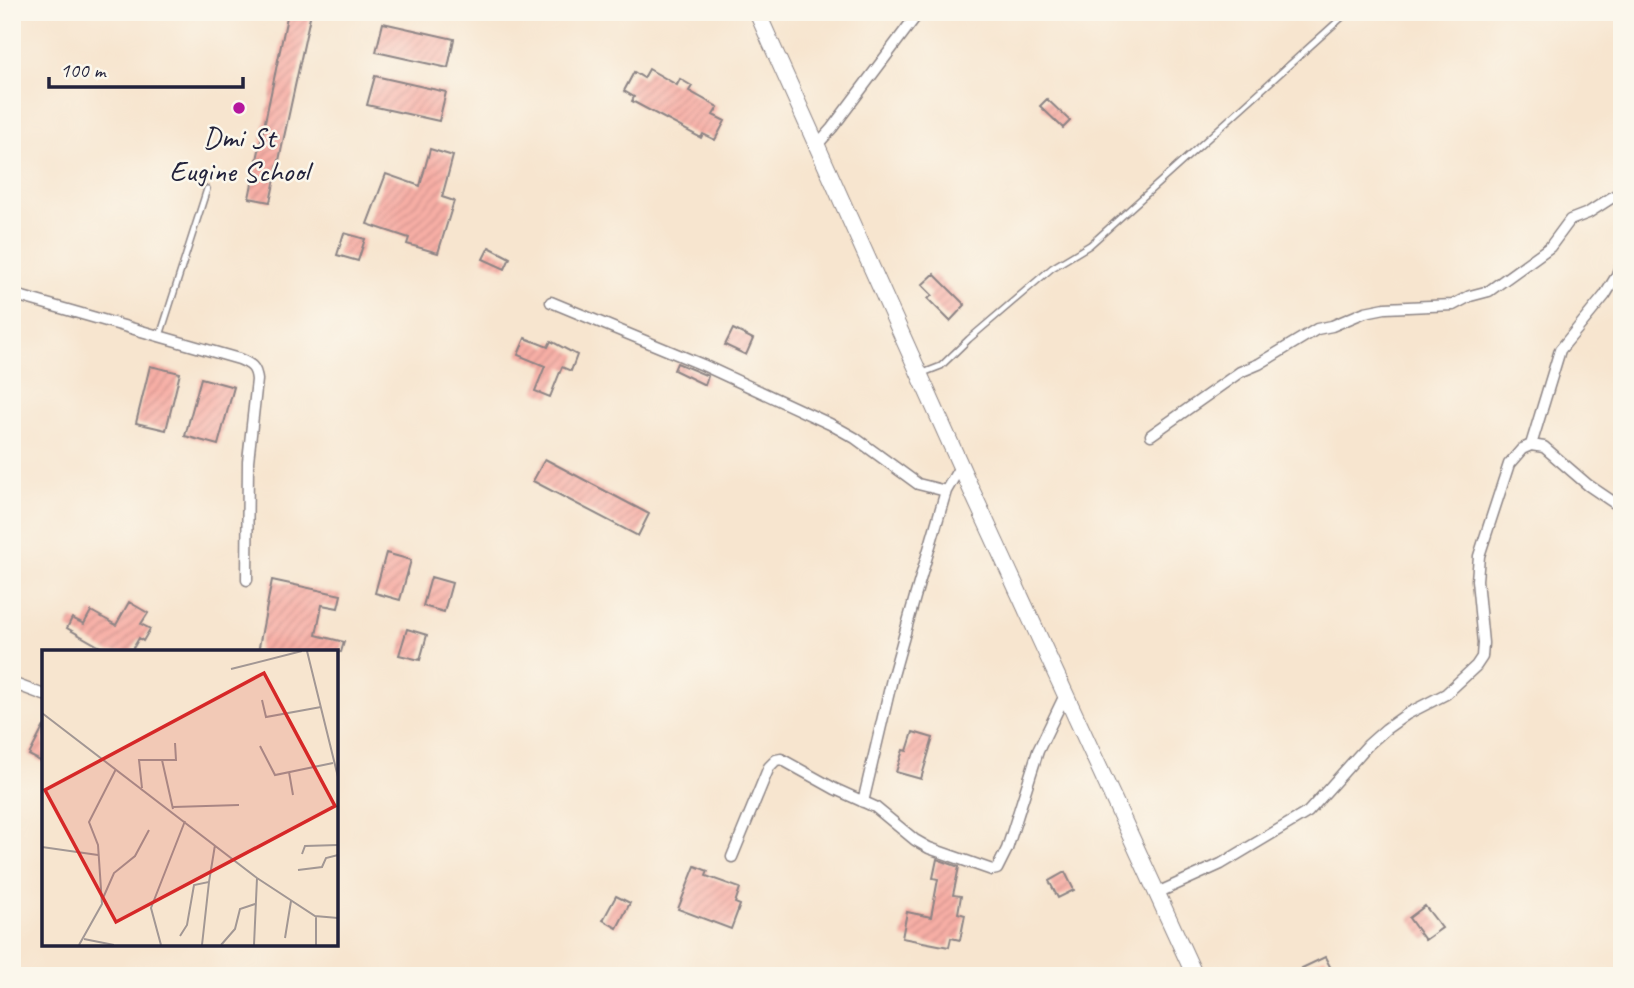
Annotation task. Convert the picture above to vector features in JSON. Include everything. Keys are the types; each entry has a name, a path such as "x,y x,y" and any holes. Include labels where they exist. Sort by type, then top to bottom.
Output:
{"street":[{"path":"757,12 1065,695 1195,976"},
{"path":"817,145 919,12"},
{"path":"1151,435 1240,372 1259,364 1317,329 1385,308 1453,305 1470,296 1489,291 1550,247 1570,220 1588,213 1622,191"},
{"path":"1531,444 1560,350 1605,295 1622,261"},
{"path":"12,294 239,359 250,363 256,370 248,461 247,580"},
{"path":"551,302 703,365 830,424 855,438 918,484 946,491"},
{"path":"1157,893 1221,864 1308,812 1368,745 1386,729 1407,714 1446,694 1476,666 1482,657 1483,643 1477,580 1479,556 1509,464 1522,449 1531,444 1544,447 1588,485 1622,508"},
{"path":"863,802 892,679 946,491 961,465"},
{"path":"12,683 42,694"},
{"path":"732,856 769,767 781,759 886,814 915,840 929,848 992,870 997,869 1007,849 1038,751 1065,695"}],"lane":[{"path":"920,374 941,366 1052,268 1090,245 1348,12"},
{"path":"160,336 206,189"}],"building":[{"path":"288,12 311,12 270,202 249,198"},
{"path":"383,23 454,39 448,68 376,52"},
{"path":"649,69 677,85 680,79 692,86 689,91 718,107 713,115 725,121 715,140 703,134 701,138 632,101 634,97 624,91 634,72 644,78"},
{"path":"375,76 446,92 439,121 367,105"},
{"path":"1047,99 1070,121 1063,128 1040,106"},
{"path":"430,149 453,156 442,197 454,201 438,253 407,244 409,238 367,224 386,174 420,186"},
{"path":"344,233 365,239 358,261 337,255"},
{"path":"489,247 510,258 505,269 483,259"},
{"path":"934,274 965,305 950,321 928,299 932,295 922,285"},
{"path":"733,329 753,339 746,355 725,345"},
{"path":"525,338 548,347 551,341 577,355 571,371 562,367 550,397 535,391 545,366 518,355"},
{"path":"677,363 708,376 705,385 674,370"},
{"path":"150,366 180,373 166,430 136,423"},
{"path":"201,378 234,387 218,445 185,436"},
{"path":"545,459 649,514 638,536 533,481"},
{"path":"386,553 411,560 400,600 375,593"},
{"path":"431,577 452,583 444,612 423,606"},
{"path":"272,580 341,595 338,608 322,605 316,635 344,642 341,652 258,650"},
{"path":"129,602 148,613 141,624 150,629 143,641 139,638 132,650 106,650 67,628 72,618 84,624 91,611 116,625"},
{"path":"407,629 427,635 420,660 399,655"},
{"path":"42,730 42,762 29,755"},
{"path":"913,732 933,738 921,779 896,772 903,750 907,751"},
{"path":"937,859 959,867 953,895 961,896 958,913 965,915 960,940 951,938 949,947 902,938 907,912 931,917 938,879 933,878"},
{"path":"695,866 708,871 706,876 740,888 735,903 740,905 731,929 678,909"},
{"path":"1065,872 1074,890 1058,898 1049,881"},
{"path":"616,896 630,903 617,928 603,920"},
{"path":"1425,906 1442,928 1425,940 1409,918"},
{"path":"1325,957 1335,976 1306,976 1302,968"}],"place":[{"name":"Dmi St Eugine School","path":"239,108"}]}
